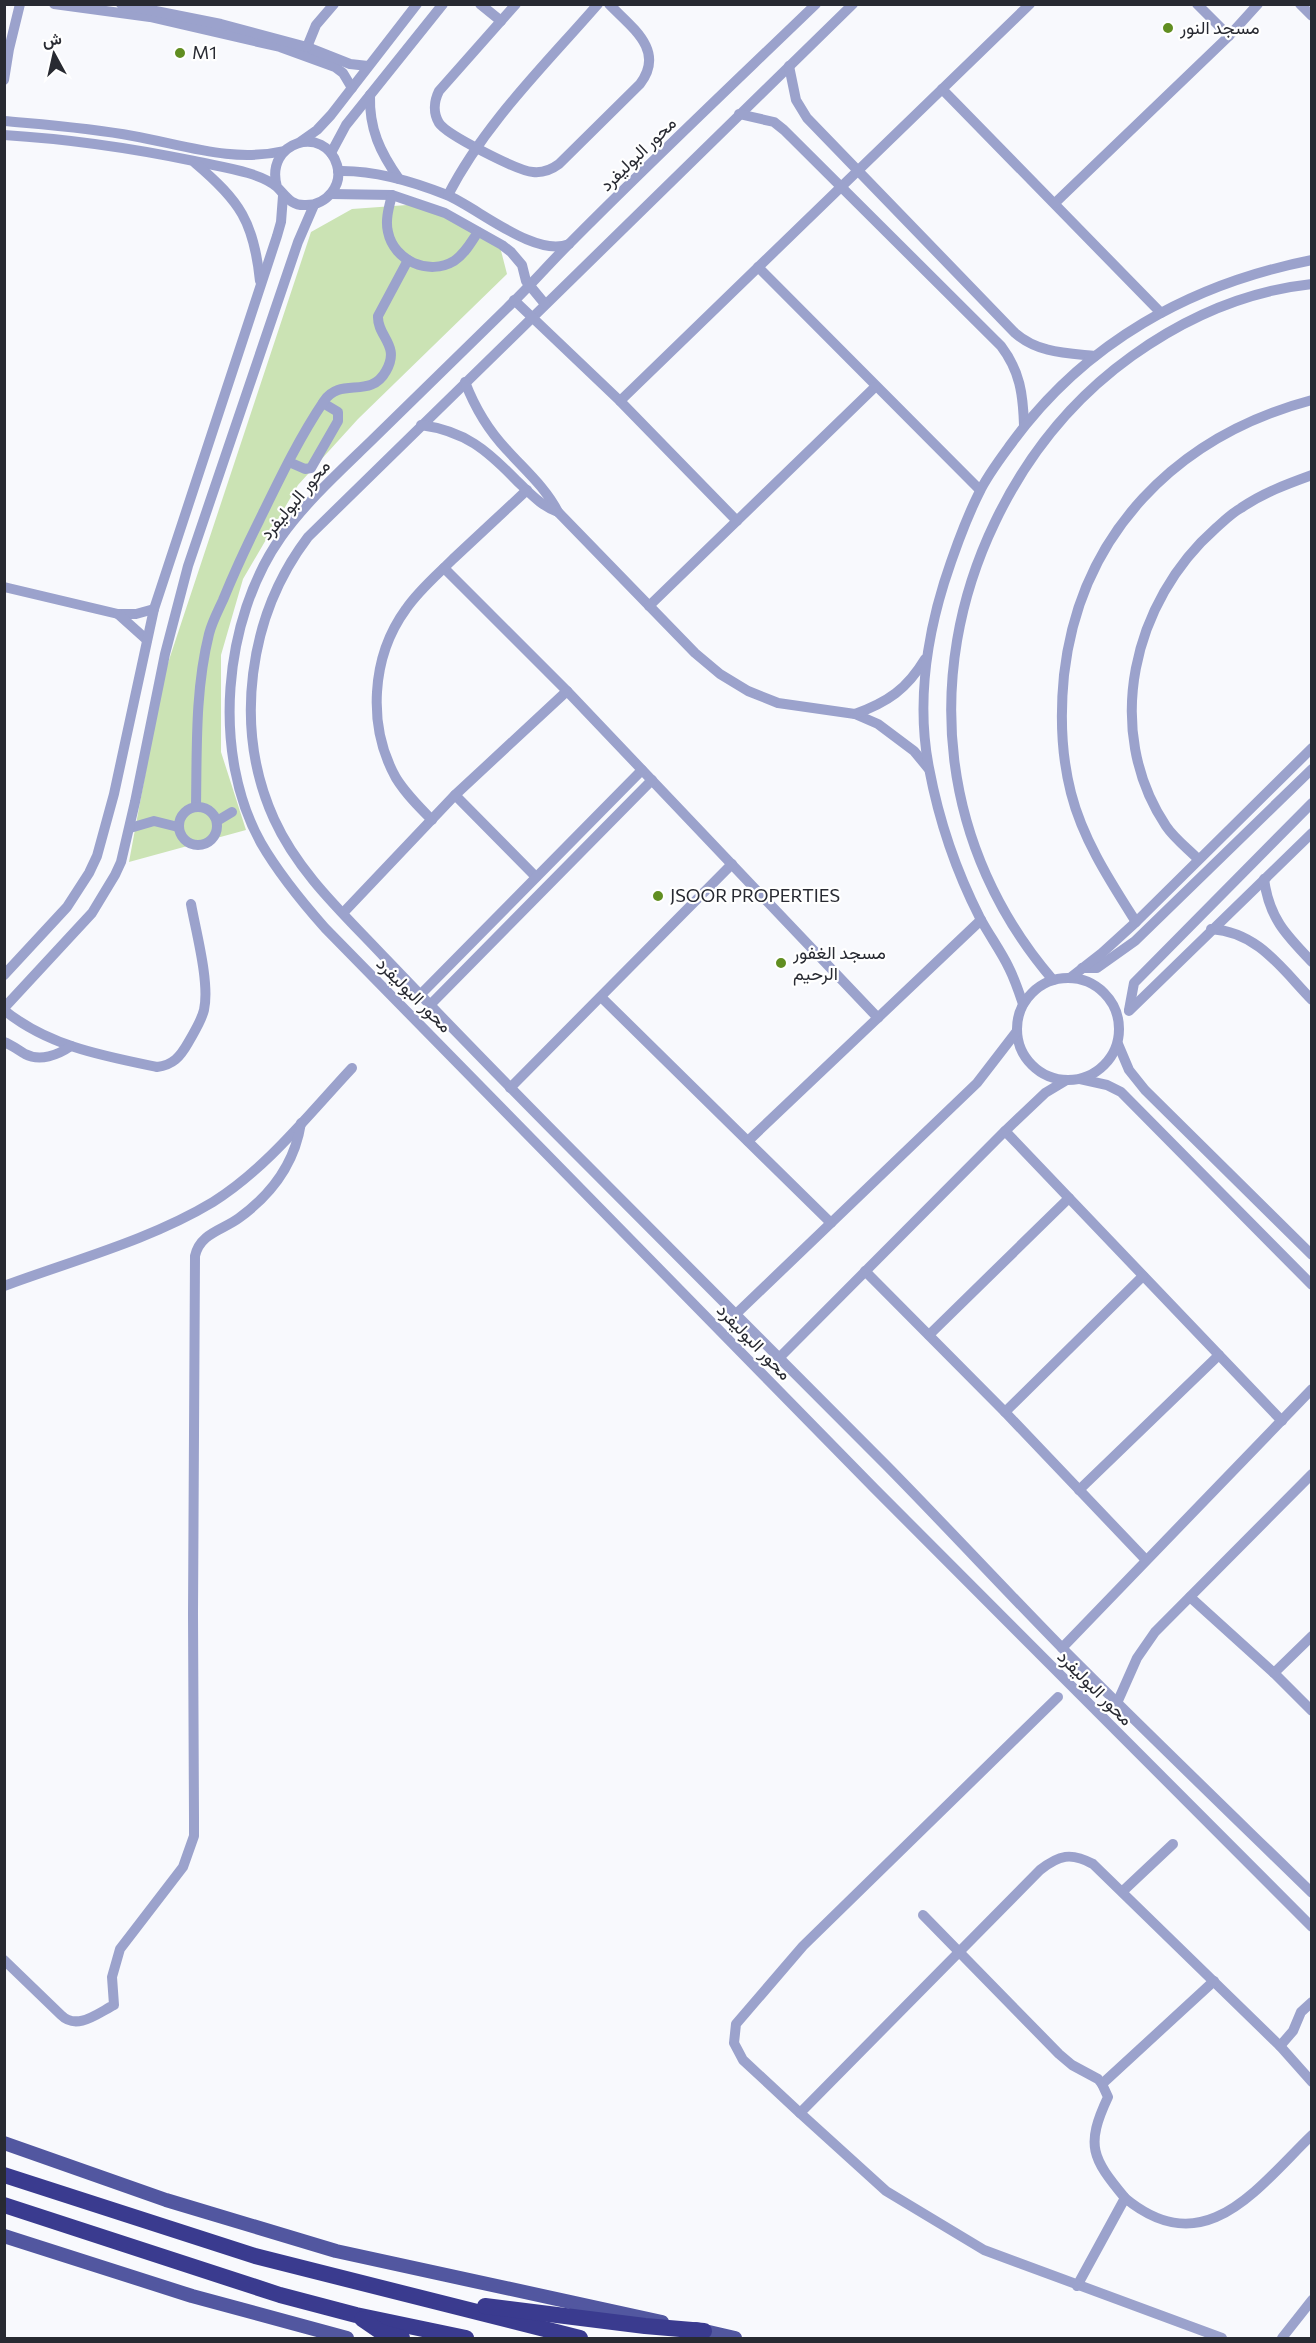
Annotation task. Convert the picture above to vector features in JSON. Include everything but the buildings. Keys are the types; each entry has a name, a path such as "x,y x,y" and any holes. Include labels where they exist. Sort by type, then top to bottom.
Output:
{"highway":[{"path":"4,2175 255,2256 580,2338"},
{"path":"4,2205 212,2273 356,2315 466,2338"},
{"path":"451,2306 507,2308 645,2326 704,2331"},
{"path":"356,2315 381,2332 402,2338"}],"main road":[{"path":"4,2143 166,2200 336,2251 735,2338"},
{"path":"4,2236 203,2299 347,2338"}],"street":[{"path":"4,80 20,4"},
{"path":"54,4 150,17 280,47 335,67 343,73 352,88"},
{"path":"121,4 221,24 307,47 350,64 369,66"},
{"path":"307,47 316,25 334,4"},
{"path":"4,121 99,130 225,155 249,156 284,151 300,142 324,123 417,4"},
{"path":"331,153 346,125 443,4"},
{"path":"480,4 501,21"},
{"path":"516,4 439,92 435,102 435,113 443,128 528,172 546,171 559,164 640,84 646,75 649,64 646,44 609,4"},
{"path":"448,195 476,147 500,116 598,4"},
{"name":"محور البوليفرد","path":"816,4 332,479 281,536 261,568 246,603 236,639 230,680 230,720 235,764 243,797 260,841 280,872 325,928 883,1498 1311,1927"},
{"name":"محور البوليفرد","path":"853,4 320,524 297,552 270,601 256,652 252,688 252,725 256,762 266,798 281,833 301,866 343,913 510,1088 736,1314 1062,1648 1311,1893"},
{"path":"620,400 1030,4"},
{"path":"1197,4 1229,36"},
{"path":"1055,203 1229,36 1258,4"},
{"path":"1300,4 1311,16"},
{"path":"400,25 416,37"},
{"path":"789,66 792,89 800,110 1023,340 1043,350 1095,356"},
{"path":"942,89 1161,313"},
{"path":"370,95 370,112 378,146 399,179"},
{"path":"739,114 774,122 842,186 1001,346 1018,373 1022,389 1024,425"},
{"path":"4,135 144,150 246,172 262,178 292,203 303,206 314,204 331,194 392,195 428,206 497,242 518,258 529,286 545,304"},
{"path":"300,142 312,142 331,153 338,171 338,179 331,194"},
{"path":"4,975 67,907 97,856 112,804 154,609 281,222 280,192 274,168 284,151"},
{"path":"192,161 220,184 239,207 252,236 260,286"},
{"path":"338,171 365,172 399,179 448,195 524,239 558,246 569,244"},
{"path":"392,195 387,217 388,234 395,249 408,260 426,267 446,265 462,254 478,232"},
{"path":"190,904 206,1000 200,1022 181,1055 166,1066 156,1067 71,1046 38,1033 4,1009 92,913 115,875 130,828 165,654 188,566 298,242 314,204"},
{"path":"497,242 506,229"},
{"path":"196,806 198,714 202,674 210,632 239,560 322,403 336,389 368,386 378,381 385,372 390,362 391,351 388,340 379,326 378,316 408,260"},
{"path":"1023,1004 1010,970 981,920 951,854 929,768 924,732 928,653 937,605 963,528 980,490 1024,425 1056,390 1095,356 1121,337 1193,296 1232,280 1272,268 1311,260"},
{"path":"758,267 980,490"},
{"path":"1053,980 1024,945 997,897 973,843 958,786 951,728 952,669 962,611 980,554 1010,492 1041,444 1080,399 1117,366 1178,327 1211,311 1250,296 1311,284"},
{"path":"514,300 620,400 736,521"},
{"path":"465,382 477,409 494,436 542,487 558,512 711,667 748,691 778,703 855,714 878,724 897,736 929,768"},
{"path":"649,606 875,387"},
{"path":"1136,922 1088,841 1076,810 1066,769 1062,728 1062,694 1068,647 1078,605 1095,566 1118,528 1161,480 1216,439 1247,422 1311,400"},
{"path":"289,462 308,469 328,439 339,415 322,403"},
{"path":"421,425 445,429 477,444 543,505 558,512"},
{"path":"1198,859 1167,829 1151,802 1139,773 1133,742 1131,711 1140,647 1151,616 1166,586 1185,560 1208,536 1239,508 1275,488 1311,475"},
{"path":"432,820 412,800 396,778 385,753 378,726 376,699 382,660 396,623 421,590 527,490"},
{"path":"444,568 567,691 878,1018"},
{"path":"4,587 118,614 136,614 154,609"},
{"path":"118,614 147,640"},
{"path":"855,714 880,705 900,691 916,674 928,653"},
{"path":"343,913 455,795 567,691"},
{"path":"1070,978 1136,922 1311,748"},
{"path":"1082,968 1097,968 1135,941 1311,769"},
{"path":"420,994 642,770"},
{"path":"430,1005 651,780"},
{"path":"455,795 536,877"},
{"path":"135,802 154,821"},
{"path":"1129,1010 1134,983 1311,803"},
{"path":"196,806 209,810 217,820 216,834 201,845 188,843 178,827 182,815 196,806"},
{"path":"217,820 232,812"},
{"path":"130,828 154,821 178,827"},
{"path":"1120,1024 1129,1010 1311,833"},
{"path":"510,1088 732,864"},
{"path":"1264,879 1270,908 1277,922 1311,962"},
{"path":"748,1141 981,920"},
{"path":"1211,929 1233,932 1252,941 1311,1000"},
{"path":"779,1358 1005,1131 1045,1094 1065,1081 1095,1073 1103,1068 1118,1044 1120,1024 1118,1014 1107,995 1091,983 1070,978 1053,980 1036,990 1023,1004 1017,1022 1022,1052 1028,1061 1044,1075 1065,1081"},
{"path":"602,997 831,1223"},
{"path":"736,1314 977,1083 1017,1031"},
{"path":"4,1042 26,1055 37,1058 57,1054 71,1046"},
{"path":"1118,1044 1129,1070 1145,1090 1311,1255"},
{"path":"4,1286 136,1237 212,1202 258,1167 352,1068"},
{"path":"1077,1079 1107,1085 1121,1092 1311,1285"},
{"path":"4,1960 71,2022 83,2021 114,2005 112,1977 120,1948 173,1880 190,1852 194,1836 195,1256 198,1246 206,1237 238,1219 276,1183 293,1154 301,1122"},
{"path":"1005,1131 1282,1421"},
{"path":"929,1335 1069,1198"},
{"path":"865,1271 1005,1412 1146,1560"},
{"path":"1005,1412 1143,1276"},
{"path":"1079,1490 1219,1355"},
{"path":"1062,1648 1311,1389"},
{"path":"1118,1703 1130,1672 1145,1644 1155,1632 1311,1474"},
{"path":"1190,1597 1274,1673 1311,1712"},
{"path":"1274,1673 1311,1636"},
{"path":"1058,1697 803,1946 736,2024 734,2043 743,2060 886,2191 984,2250 1222,2338"},
{"path":"1123,1891 1173,1844"},
{"path":"800,2112 1040,1870 1053,1860 1064,1856 1083,1859 1093,1864 1123,1891 1280,2046 1311,2082"},
{"path":"923,1915 1059,2054 1102,2084 1108,2097 1095,2126 1093,2140 1100,2166 1125,2198 1141,2211 1177,2223 1196,2224 1218,2218 1239,2206 1311,2135"},
{"path":"1102,2084 1214,1982"},
{"path":"1280,2046 1293,2031 1301,2012 1311,2002"},
{"path":"1077,2286 1125,2198"},
{"path":"1282,2338 1311,2300"}],"green space":[{"path":"421,204 498,239 507,274 358,419 298,485 243,579 221,655 221,752 246,830 129,862 163,678 311,232 352,209"}],"place":[{"name":"مسجد النور","path":"1168,28"},
{"name":"M1","path":"180,53"},
{"name":"JSOOR PROPERTIES","path":"658,896"},
{"name":"مسجد الغفور الرحيم","path":"781,963"}]}
